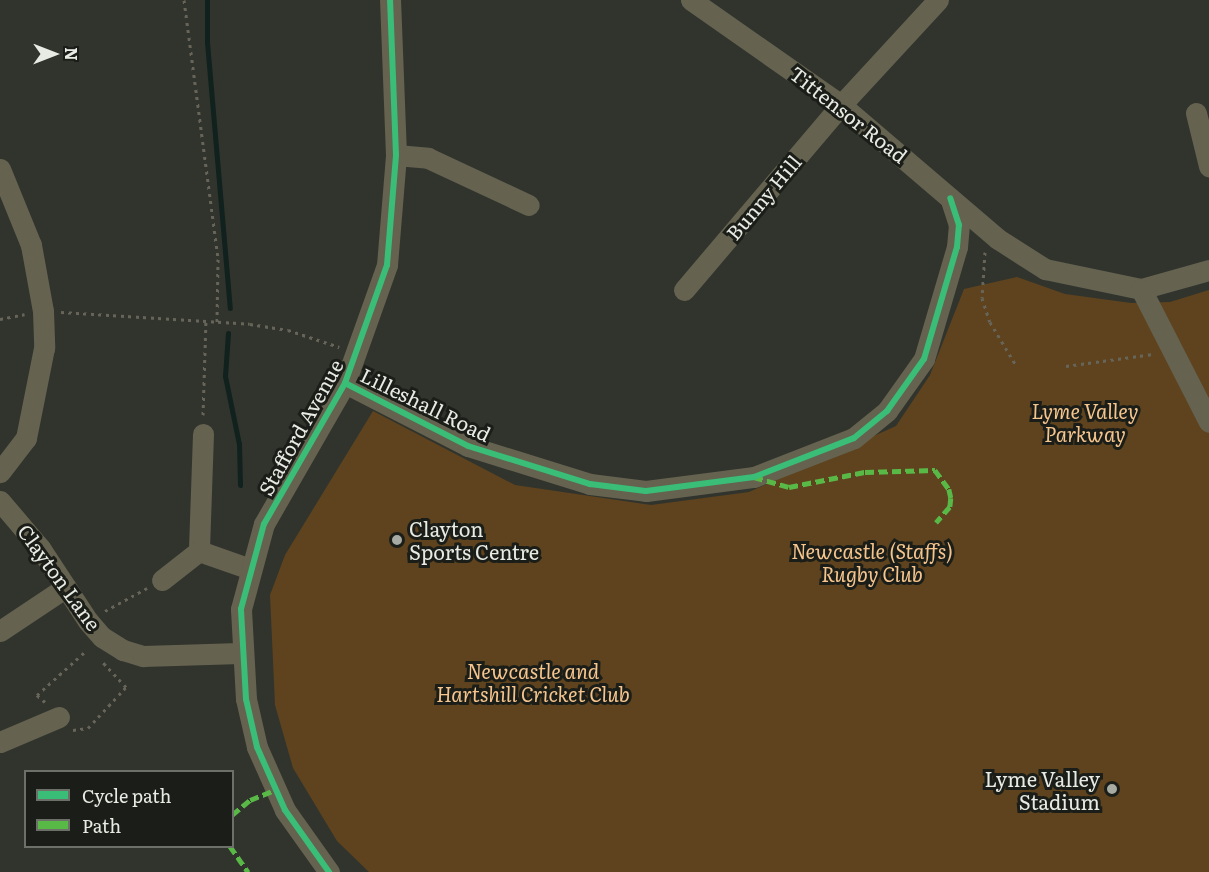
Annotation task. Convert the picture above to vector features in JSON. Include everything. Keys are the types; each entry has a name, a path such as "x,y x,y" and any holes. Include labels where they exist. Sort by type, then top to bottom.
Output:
{"street":[{"name":"Stafford Avenue","path":"240,653 241,609 264,524 345,383 358,353 387,265 396,155 390,0"},
{"name":"Tittensor Road","path":"691,0 841,105 950,198 992,240 1045,269 1141,289"},
{"name":"Bunny Hill","path":"684,290 841,105 938,0"},
{"path":"1196,113 1209,166"},
{"path":"396,155 428,158 529,205"},
{"path":"0,169 31,245 44,311 44,348 34,413 26,438 0,472"},
{"name":"Lilleshall Road","path":"345,383 468,446 590,484 646,491 754,477 854,438 887,411 924,359 957,247 959,225 950,198"},
{"path":"957,247 992,240"},
{"path":"1209,270 1141,289 1209,422"},
{"path":"162,580 199,550 203,434"},
{"name":"Clayton Lane","path":"0,501 13,513 66,587 88,621 95,643 143,656 240,653"},
{"path":"199,550 250,569"},
{"path":"0,631 66,587"},
{"path":"240,653 257,747 285,810 329,872"},
{"path":"0,742 59,717"}],"path":[{"path":"184,0 218,259 218,322"},
{"path":"992,240 982,298 990,322 1017,366"},
{"path":"0,319 44,311 218,322 288,330 358,353"},
{"path":"203,434 206,321"},
{"path":"1066,366 1173,351"},
{"path":"88,621 162,580"},
{"path":"95,643 126,687 88,728 73,730 59,717 37,695 95,643"}],"green space":[{"path":"1017,277 1065,294 1131,303 1170,302 1209,290 1209,872 369,872 337,841 293,768 275,705 270,595 285,555 373,411 515,485 651,505 749,492 896,426 930,375 964,289"}],"waterway":[{"path":"207,0 207,42 230,308"},
{"path":"228,333 225,376 239,444 240,485"}],"marked path":[{"path":"754,477 789,487 865,472 935,470 949,489 951,498 950,507 936,523"},
{"path":"234,813 250,800 275,790"},
{"path":"231,848 248,872"}],"cycle path":[{"path":"329,872 285,810 257,747 246,699 241,609 264,524 345,383 387,265 396,155 390,0"},
{"path":"345,383 468,446 590,484 646,491 754,477 854,438 887,411 924,359 957,247 959,225 950,198"}],"place":[{"name":"Clayton Sports Centre","path":"397,540"},
{"name":"Lyme Valley Stadium","path":"1112,789"}],"park label":[{"name":"Lyme Valley Parkway","path":"1085,422"},
{"name":"Newcastle (Staffs) Rugby Club","path":"872,562"},
{"name":"Newcastle and Hartshill Cricket Club","path":"533,682"}]}
